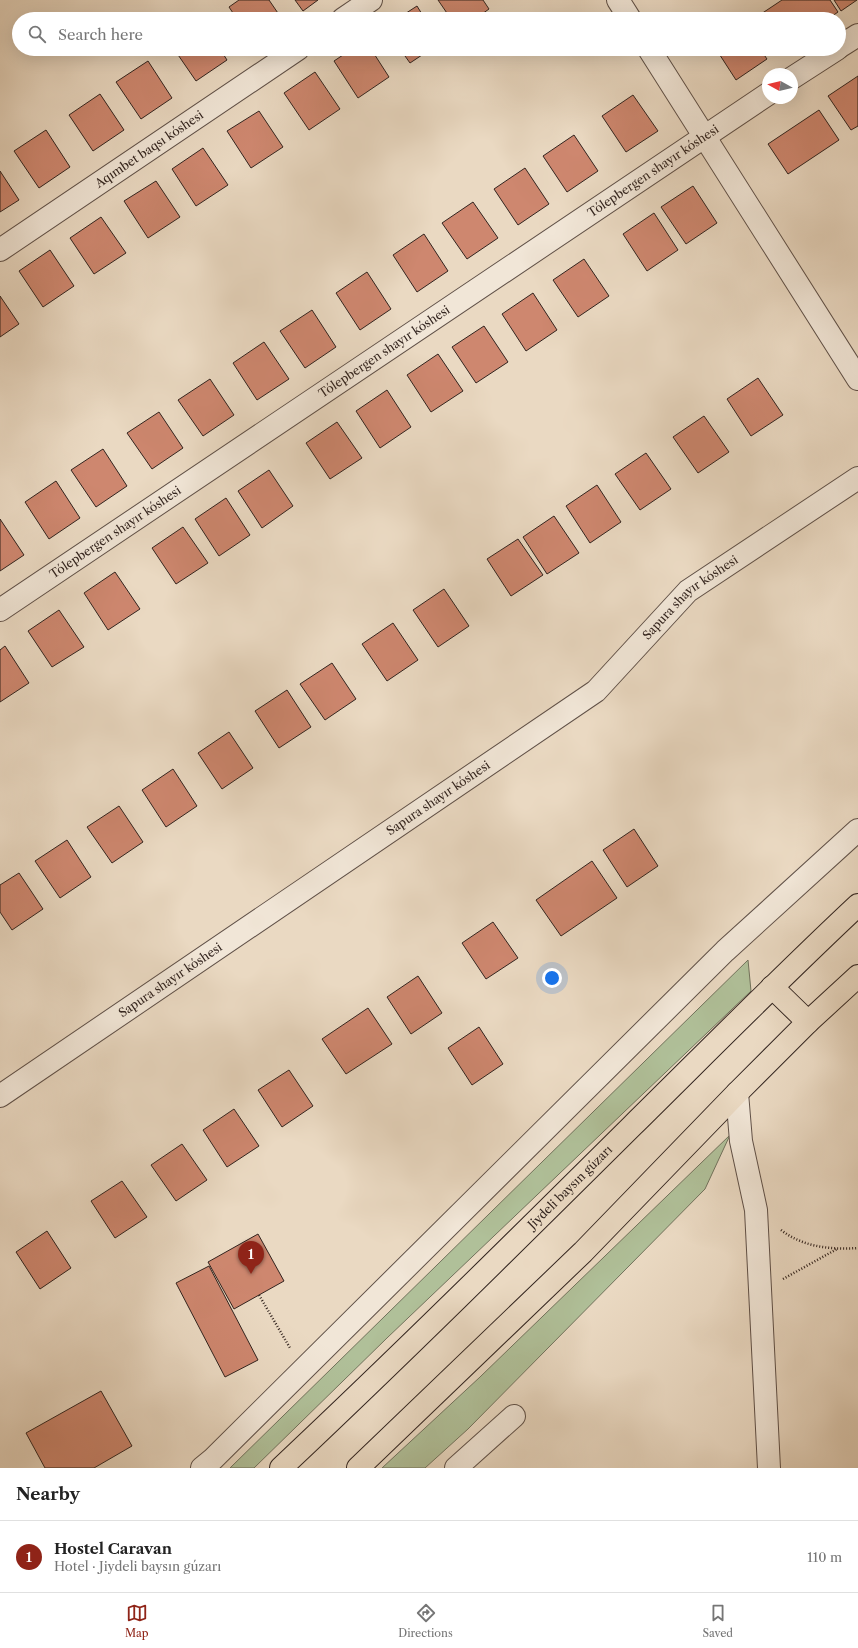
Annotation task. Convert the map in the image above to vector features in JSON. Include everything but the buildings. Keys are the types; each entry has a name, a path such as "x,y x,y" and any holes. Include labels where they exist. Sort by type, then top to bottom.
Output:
{"main road":[{"name":"Jiydeli baysın gúzarı","path":"281,1468 347,1406 772,987 858,905"},
{"path":"358,1468 583,1252 737,1093 808,1022 858,976"},
{"path":"772,987 808,1022"}],"street":[{"path":"353,12 371,0"},
{"path":"618,0 626,12"},
{"path":"846,43 858,35"},
{"name":"Aqımbet baqsı kóshesi","path":"0,250 288,56"},
{"path":"654,56 858,379"},
{"path":"798,74 826,56"},
{"name":"Tólepbergen shayır kóshesi","path":"0,610 762,98"},
{"name":"Sapura shayır kóshesi","path":"0,1096 596,691 688,591 858,478"},
{"path":"202,1468 725,951 858,830"},
{"path":"737,1093 741,1141 756,1210 769,1468"},
{"path":"456,1468 514,1416"}],"path":[{"path":"756,1210 792,1238 818,1246 837,1249 858,1248"},
{"path":"760,1296 788,1276 837,1249"},
{"path":"259,1295 294,1353"}],"green space":[{"path":"748,960 751,991 387,1338 254,1468 230,1468"},
{"path":"730,1135 705,1189 468,1429 425,1468 382,1468 480,1377"}],"place":[{"name":"Hostel Caravan","path":"251,1274"}]}
